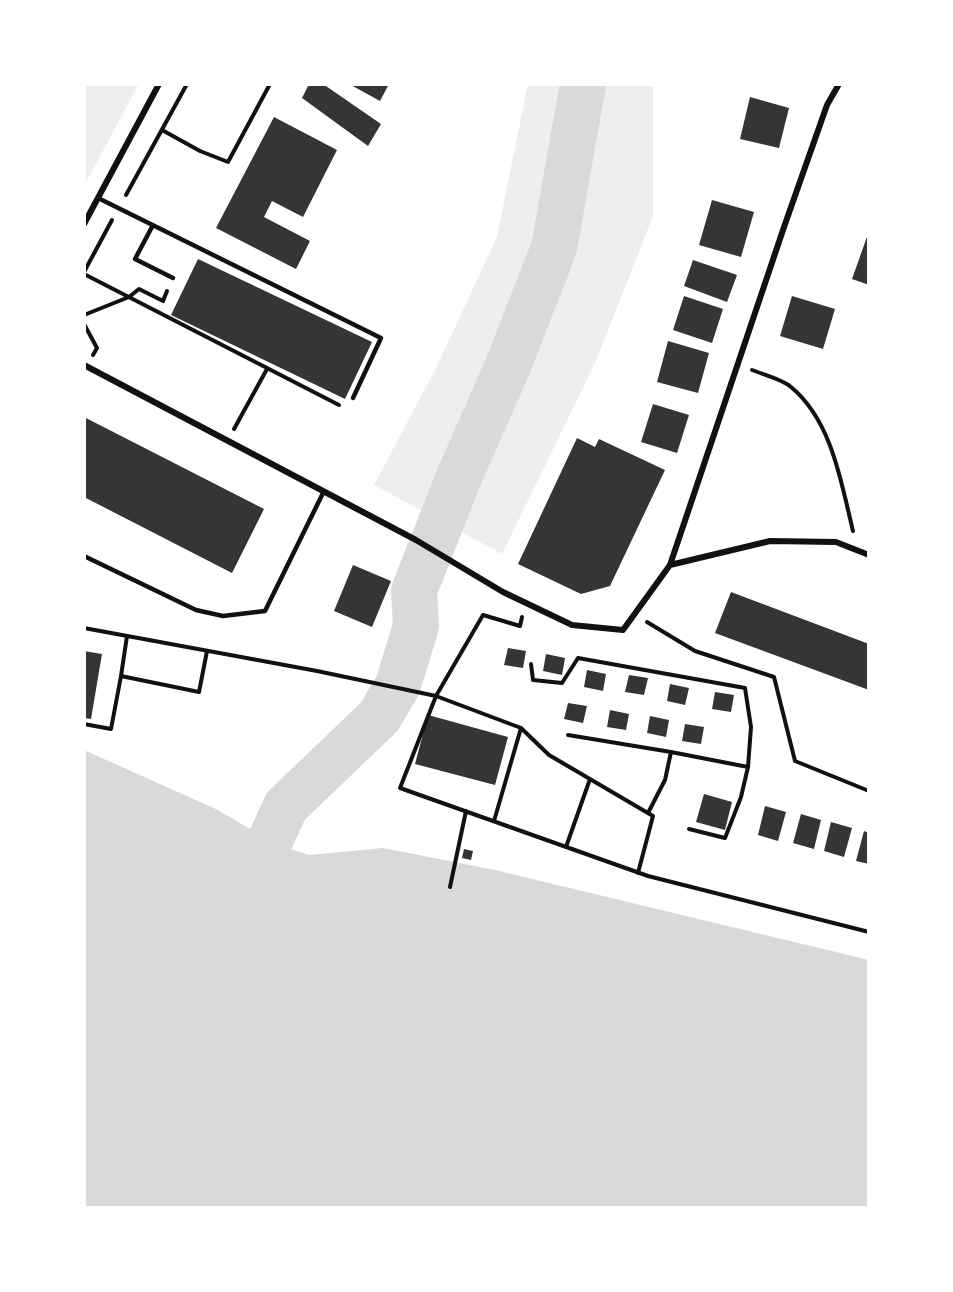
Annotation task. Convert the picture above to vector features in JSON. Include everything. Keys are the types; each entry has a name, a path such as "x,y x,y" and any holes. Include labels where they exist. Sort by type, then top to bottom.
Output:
{"street":[{"path":"84,224 159,84"},
{"path":"85,366 416,540 503,592 572,625 623,630 670,565 823,116 839,84"},
{"path":"670,565 770,541 836,542 869,553"}],"lane":[{"path":"98,198 381,338 353,398"},
{"path":"153,225 135,259 173,278"},
{"path":"84,556 196,610 223,616 265,611 324,491"}],"path":[{"path":"187,84 84,273 348,410"},
{"path":"162,130 200,151 228,162 270,84"},
{"path":"84,315 129,297 139,289 163,301"},
{"path":"84,324 97,348 85,366"},
{"path":"738,364 790,386 819,419 839,475 858,550"},
{"path":"228,441 267,369"},
{"path":"635,614 695,651 774,677 795,761 869,791"},
{"path":"520,626 483,615 436,696 400,788 638,873 869,932"},
{"path":"84,628 423,693 521,728 549,755 653,816 638,873"},
{"path":"84,724 111,729 127,636"},
{"path":"121,676 199,692 207,651"},
{"path":"531,664 533,680 562,683 578,658 745,688 751,727 748,767 741,797 725,838 689,829"},
{"path":"494,821 521,728"},
{"path":"568,735 748,767"},
{"path":"648,813 665,780 671,752"},
{"path":"566,847 590,779"},
{"path":"450,887 466,811"}],"shaded area":[{"path":"84,84 139,84 84,186"},
{"path":"528,84 653,84 653,216 596,361 502,554 374,485 437,366 497,237"},
{"path":"84,750 218,810 277,845 309,855 383,848 495,870 869,960 869,1208 84,1208"}],"building":[{"path":"309,84 323,84 381,124 368,146 302,98"},
{"path":"349,84 389,84 380,101"},
{"path":"750,97 789,108 779,148 740,139"},
{"path":"274,117 337,150 303,217 272,201 264,217 310,241 296,269 216,228"},
{"path":"712,200 754,212 741,257 699,245"},
{"path":"869,231 869,285 852,279"},
{"path":"198,259 372,342 345,399 171,315"},
{"path":"693,260 737,275 727,302 684,286"},
{"path":"684,296 723,309 712,343 673,330"},
{"path":"792,296 835,309 823,349 780,336"},
{"path":"668,341 709,353 698,393 657,382"},
{"path":"653,404 689,415 677,453 641,442"},
{"path":"84,417 264,509 232,573 84,497"},
{"path":"577,438 595,447 599,439 665,470 610,586 581,594 518,564"},
{"path":"353,565 391,581 372,627 334,611"},
{"path":"731,592 869,644 869,690 715,633"},
{"path":"508,648 526,651 523,668 504,665"},
{"path":"84,651 102,654 91,719 84,718"},
{"path":"546,654 565,658 562,675 543,671"},
{"path":"587,670 606,674 603,691 584,687"},
{"path":"629,675 648,678 644,695 625,692"},
{"path":"670,684 689,688 685,705 667,701"},
{"path":"715,692 734,695 731,712 712,709"},
{"path":"568,703 587,706 583,723 564,719"},
{"path":"610,710 629,714 626,730 607,727"},
{"path":"428,715 508,737 495,785 415,764"},
{"path":"650,716 669,720 666,737 647,733"},
{"path":"685,724 704,727 701,744 682,741"},
{"path":"704,794 732,802 725,830 696,822"},
{"path":"765,806 786,812 778,841 758,835"},
{"path":"801,814 821,820 814,849 793,843"},
{"path":"831,822 852,828 844,857 824,851"},
{"path":"864,831 869,833 869,864 856,861"},
{"path":"464,849 473,851 471,860 462,858"}],"waterway":[{"path":"259,903 263,856 286,806 379,717 398,685 416,626 414,591 459,477 507,368 554,248 583,84"}]}
